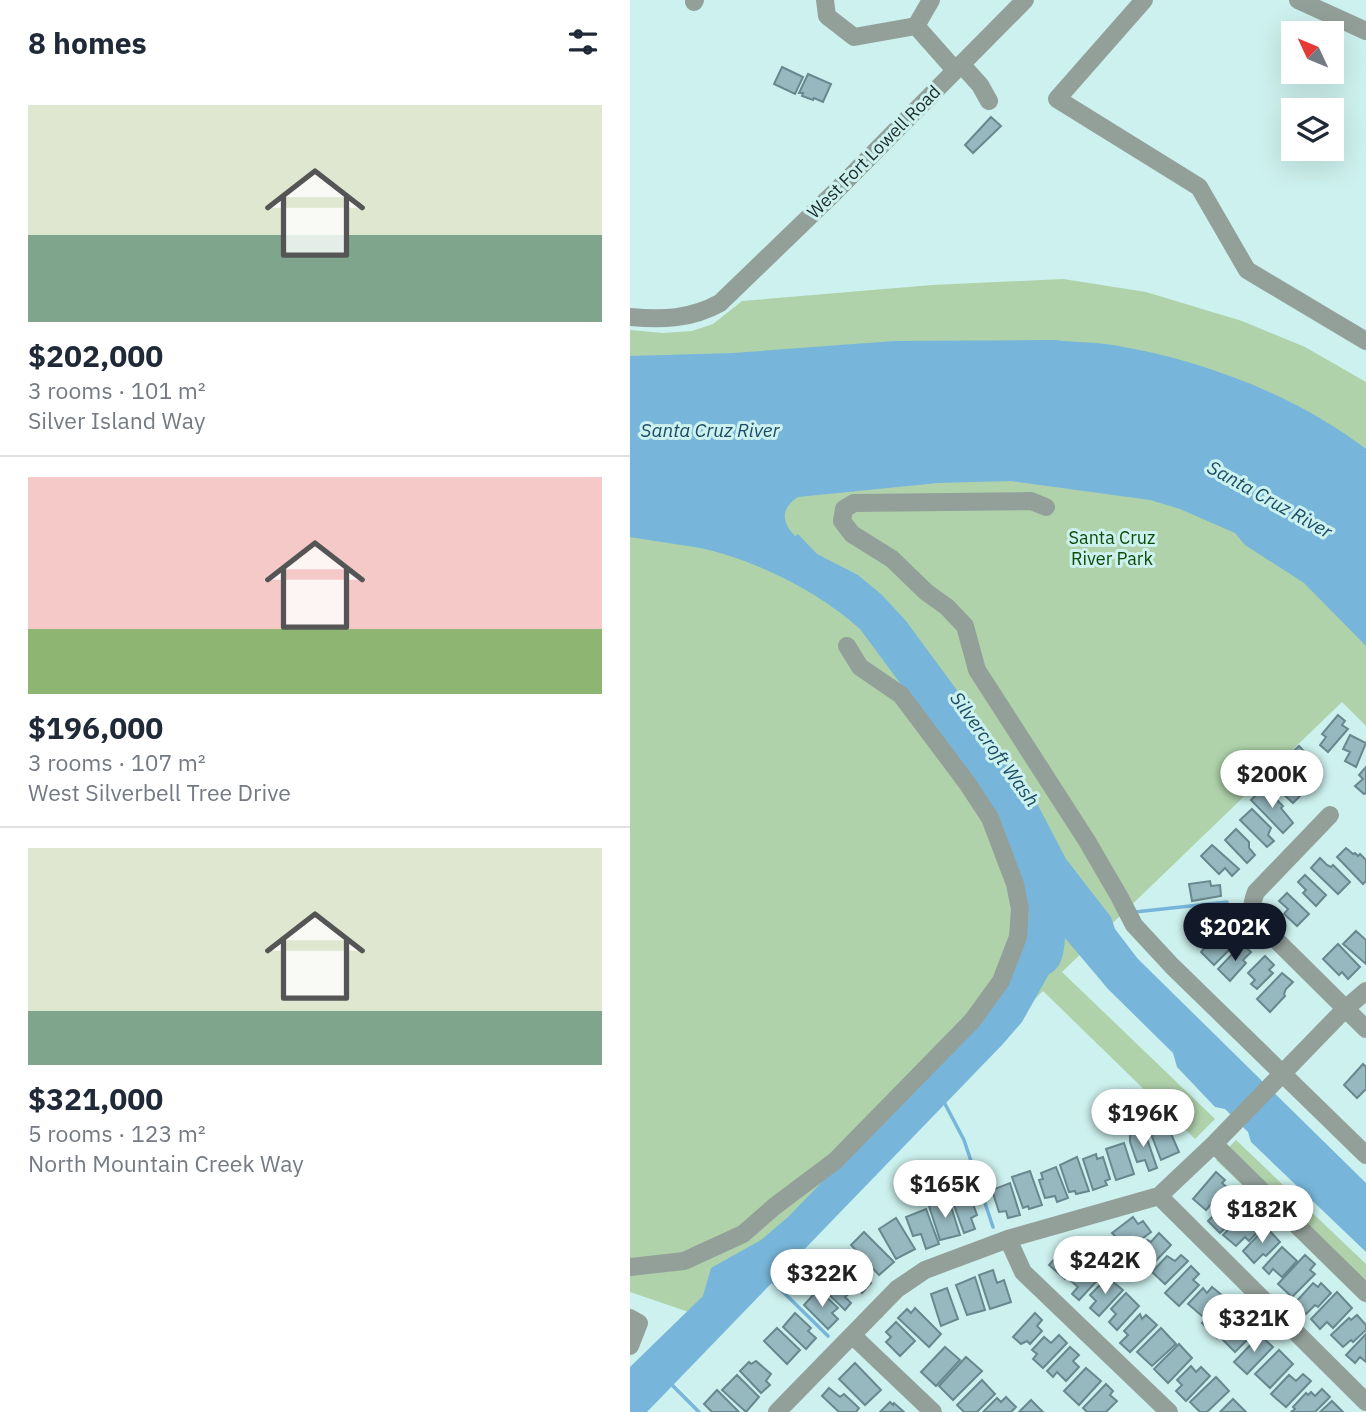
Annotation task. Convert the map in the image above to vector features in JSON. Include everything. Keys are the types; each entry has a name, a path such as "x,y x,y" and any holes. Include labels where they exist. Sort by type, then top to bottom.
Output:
{"street":[{"path":"825,0 827,16 854,37 916,26 931,0"},
{"name":"West Fort Lowell Road","path":"630,317 661,320 684,317 706,311 720,303 854,173 1025,0"},
{"path":"1144,0 1057,99 1199,187 1247,270 1366,341"},
{"path":"1298,0 1366,31"},
{"path":"916,26 958,67 981,85 989,101"},
{"path":"1046,507 1031,501 854,503 844,509 842,521 852,534 892,559 965,626 977,670 1087,841 1134,925 1366,1154"},
{"path":"630,1267 684,1261 743,1234 835,1161 972,1021 1001,981 1018,937 1020,909 1015,884 990,818 901,695 860,667 847,646"},
{"path":"1330,815 1265,882 1249,904 1258,922 1366,1029"},
{"path":"777,1412 897,1289 925,1270 1008,1239 1159,1196 1214,1144 1281,1072 1366,991"},
{"path":"1214,1144 1366,1293"},
{"path":"1159,1196 1366,1402"},
{"path":"1008,1239 1023,1272 1169,1412"},
{"path":"630,1318 639,1323 630,1346"},
{"path":"852,1335 933,1412"}],"green space":[{"name":"Santa Cruz River Park","path":"1063,279 1146,292 1242,321 1305,347 1366,382 1366,726 1342,702 1062,972 1215,1119 1195,1139 1043,991 712,1320 630,1292 630,330 663,333 692,331 713,324 742,301 932,285"},
{"path":"1236,1140 1366,1264 1366,1303 1216,1160"}],"water":[{"name":"Santa Cruz River","path":"1054,340 1113,345 1213,370 1278,396 1338,429 1366,449 1366,646 1304,583 1245,545 1235,533 1180,509 1150,500 1011,481 938,483 798,497 786,510 787,526 817,554 858,575 882,595 906,621 1029,788 1066,859 1111,917 1115,929 1138,959 1366,1183 1366,1252 1251,1142 1248,1132 1225,1109 1215,1107 1177,1067 1173,1053 1108,989 1065,938 1060,963 1049,974 1022,1022 1002,1045 647,1412 630,1412 630,1367 703,1296 711,1268 761,1240 788,1217 978,1021 1016,952 1029,913 1009,844 985,798 860,629 806,590 742,560 700,548 630,537 630,356 733,353 894,341"}],"building":[{"path":"782,67 803,77 795,94 774,84"},
{"path":"808,74 831,84 823,102 799,93"},
{"path":"991,117 1001,126 973,153 965,145"},
{"path":"1338,715 1345,721 1342,725 1348,729 1328,752 1320,745 1326,737 1322,734"},
{"path":"1350,735 1366,743 1356,767 1345,761 1350,752 1343,749"},
{"path":"1299,746 1315,763 1309,769 1317,778 1309,786 1284,760"},
{"path":"1366,767 1364,794 1355,786 1363,779 1359,775"},
{"path":"1280,768 1297,784 1294,788 1301,795 1293,803 1269,781"},
{"path":"1264,787 1283,806 1281,808 1293,823 1283,833 1251,800"},
{"path":"1252,809 1271,828 1268,835 1274,841 1267,847 1240,820"},
{"path":"1236,829 1249,842 1249,848 1255,855 1247,863 1225,840"},
{"path":"1212,845 1239,869 1232,876 1225,868 1219,874 1201,856"},
{"path":"1346,848 1366,860 1366,881 1363,884 1337,857"},
{"path":"1320,858 1327,865 1333,865 1350,882 1338,894 1311,868"},
{"path":"1305,875 1326,895 1316,906 1303,893 1306,890 1298,882"},
{"path":"1210,881 1211,886 1220,885 1221,896 1192,901 1189,884"},
{"path":"1287,893 1309,914 1297,926 1284,914 1288,909 1279,901"},
{"path":"1220,909 1223,920 1211,923 1213,928 1194,932 1191,917"},
{"path":"1356,931 1366,940 1366,964 1343,944"},
{"path":"1225,933 1236,943 1214,965 1201,952 1218,934 1220,937"},
{"path":"1242,944 1251,952 1243,960 1246,963 1230,981 1218,969"},
{"path":"1338,944 1360,967 1348,979 1342,972 1339,975 1323,959"},
{"path":"1265,956 1274,965 1269,970 1273,973 1257,989 1251,984 1255,980 1248,973"},
{"path":"1282,973 1293,982 1286,989 1285,996 1270,1012 1257,999"},
{"path":"1363,1064 1366,1067 1366,1089 1357,1098 1344,1085"},
{"path":"1165,1120 1179,1152 1161,1160 1148,1126"},
{"path":"1144,1130 1157,1168 1149,1171 1145,1160 1137,1162 1130,1142 1130,1135"},
{"path":"1124,1143 1134,1174 1116,1180 1106,1149"},
{"path":"1096,1154 1097,1159 1103,1157 1110,1179 1105,1181 1107,1185 1093,1190 1083,1159"},
{"path":"1077,1157 1089,1191 1076,1194 1075,1191 1069,1192 1060,1165"},
{"path":"1056,1167 1068,1198 1057,1202 1055,1196 1045,1198 1039,1180 1043,1179 1041,1173"},
{"path":"1030,1171 1042,1205 1029,1209 1028,1206 1023,1208 1012,1177"},
{"path":"1216,1172 1225,1180 1222,1183 1229,1189 1215,1206 1212,1203 1206,1210 1193,1199"},
{"path":"1010,1183 1020,1215 1008,1218 1006,1211 999,1212 992,1190"},
{"path":"967,1187 977,1215 971,1218 975,1229 964,1233 951,1197 956,1195 955,1192"},
{"path":"1230,1193 1245,1209 1220,1233 1208,1221 1220,1209 1217,1206"},
{"path":"949,1200 960,1235 940,1240 929,1206"},
{"path":"926,1209 939,1244 926,1249 921,1234 913,1236 906,1217"},
{"path":"1248,1210 1264,1225 1249,1241 1245,1237 1236,1246 1223,1235"},
{"path":"1133,1217 1138,1224 1143,1221 1151,1232 1122,1254 1111,1240 1115,1236 1112,1233"},
{"path":"896,1218 915,1249 896,1259 879,1229"},
{"path":"1266,1227 1280,1242 1254,1263 1243,1251"},
{"path":"864,1232 894,1262 879,1275 851,1245"},
{"path":"1159,1233 1171,1245 1146,1271 1131,1256 1147,1240 1151,1242"},
{"path":"1072,1240 1090,1256 1065,1279 1049,1265"},
{"path":"1282,1247 1297,1261 1282,1277 1273,1269 1269,1274 1263,1268"},
{"path":"1181,1255 1188,1261 1165,1284 1152,1272 1167,1256 1175,1261"},
{"path":"1305,1255 1315,1264 1310,1270 1315,1274 1292,1297 1278,1284"},
{"path":"855,1258 870,1273 865,1277 871,1283 862,1293 837,1269 847,1259 850,1263"},
{"path":"1093,1258 1106,1271 1079,1300 1072,1294 1078,1287 1071,1281"},
{"path":"1191,1266 1199,1274 1193,1280 1199,1285 1179,1306 1165,1293"},
{"path":"993,1270 997,1283 1004,1280 1011,1302 990,1309 979,1275"},
{"path":"832,1276 835,1279 839,1276 852,1291 845,1297 851,1303 845,1310 821,1287"},
{"path":"975,1277 985,1310 967,1315 956,1285"},
{"path":"1105,1280 1109,1284 1112,1281 1123,1290 1099,1316 1090,1308 1096,1301 1090,1295"},
{"path":"1313,1283 1318,1287 1321,1283 1331,1293 1318,1307 1315,1305 1306,1314 1295,1303"},
{"path":"1212,1287 1223,1296 1202,1316 1188,1304 1203,1288 1207,1293"},
{"path":"947,1288 958,1319 941,1326 931,1294"},
{"path":"821,1292 838,1308 832,1313 838,1319 828,1329 804,1305 814,1294 817,1296"},
{"path":"1337,1292 1352,1308 1333,1328 1327,1322 1320,1329 1311,1319"},
{"path":"1126,1293 1139,1306 1117,1330 1109,1322 1116,1314 1111,1309"},
{"path":"1225,1299 1234,1307 1230,1311 1234,1321 1217,1338 1202,1323"},
{"path":"915,1308 941,1334 929,1347 898,1318 907,1309 911,1313"},
{"path":"795,1313 811,1328 808,1331 816,1338 806,1349 783,1327"},
{"path":"1035,1313 1042,1320 1037,1326 1042,1331 1030,1344 1027,1341 1021,1344 1013,1337"},
{"path":"1140,1314 1142,1319 1146,1315 1157,1325 1130,1352 1120,1343 1128,1335 1124,1331"},
{"path":"1357,1315 1366,1325 1366,1330 1343,1347 1331,1335 1349,1318 1351,1320"},
{"path":"1244,1319 1256,1331 1235,1352 1221,1338 1234,1324 1237,1327"},
{"path":"896,1322 915,1341 900,1356 886,1342 891,1337 886,1332"},
{"path":"777,1328 800,1350 787,1364 764,1341"},
{"path":"1161,1328 1176,1344 1152,1366 1137,1352"},
{"path":"1366,1334 1366,1362 1360,1357 1355,1363 1346,1355"},
{"path":"1059,1335 1067,1343 1043,1368 1033,1359 1037,1354 1032,1350 1044,1337 1051,1343"},
{"path":"1260,1335 1273,1347 1247,1374 1234,1362"},
{"path":"1179,1344 1192,1358 1168,1383 1154,1369"},
{"path":"945,1347 960,1360 936,1386 921,1372"},
{"path":"1070,1347 1079,1355 1073,1361 1079,1367 1066,1381 1057,1372 1053,1377 1047,1371"},
{"path":"1279,1350 1293,1364 1270,1388 1255,1374"},
{"path":"966,1357 982,1371 953,1400 939,1386"},
{"path":"756,1361 771,1374 766,1381 770,1385 761,1393 740,1371 749,1362 751,1364"},
{"path":"855,1363 881,1390 865,1405 839,1379"},
{"path":"1191,1366 1196,1372 1201,1367 1210,1376 1186,1401 1176,1391 1182,1385 1177,1380"},
{"path":"1086,1368 1101,1381 1079,1405 1064,1391"},
{"path":"1303,1374 1311,1381 1286,1407 1271,1394 1289,1375 1296,1381"},
{"path":"737,1375 759,1397 746,1412 722,1390"},
{"path":"1216,1377 1229,1391 1207,1412 1200,1412 1190,1402"},
{"path":"982,1380 995,1394 977,1412 964,1412 957,1405"},
{"path":"1106,1384 1113,1391 1110,1395 1117,1401 1106,1412 1087,1412 1083,1408"},
{"path":"829,1388 840,1397 844,1394 859,1408 856,1412 839,1412 822,1396"},
{"path":"1322,1389 1330,1397 1315,1412 1291,1412 1306,1393 1308,1395 1311,1392 1315,1396"},
{"path":"717,1390 739,1412 712,1412 704,1404"},
{"path":"1006,1397 1016,1407 1011,1412 983,1412 997,1398 1001,1402"},
{"path":"1233,1399 1246,1412 1220,1412"},
{"path":"1031,1400 1043,1412 1019,1412"},
{"path":"1332,1401 1343,1412 1320,1412"},
{"path":"890,1402 893,1405 894,1403 904,1412 880,1412"}],"waterway":[{"path":"1135,912 1227,902"},
{"path":"944,1102 964,1140 993,1227"},
{"path":"772,1281 828,1336"},
{"path":"671,1384 699,1412"}],"water label":[{"name":"Silvercroft Wash","path":"995,749"}]}
